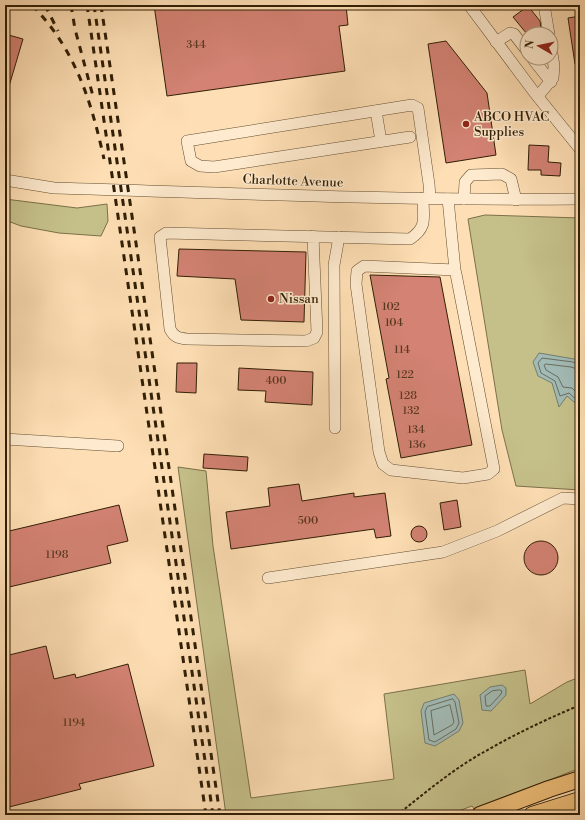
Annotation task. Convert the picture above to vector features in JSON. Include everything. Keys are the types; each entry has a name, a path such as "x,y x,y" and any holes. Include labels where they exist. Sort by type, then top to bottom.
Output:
{"highway":[{"path":"480,815 548,789 580,779"},
{"path":"532,815 580,800"}],"street":[{"path":"469,5 496,42 580,149"},
{"path":"544,5 548,26"},
{"path":"496,42 510,33 514,34 519,41"},
{"path":"538,66 551,82"},
{"path":"538,96 551,82 553,78 554,66"},
{"path":"313,236 316,332 314,338 306,341 187,339 178,338 173,335 170,329 160,237 166,233 313,236 410,239 417,234 424,224 429,184 418,108 412,105 187,141 192,161 200,166 214,167 410,137"},
{"path":"376,111 381,141"},
{"path":"464,199 464,182 470,175 502,174 511,178 516,200"},
{"name":"Charlotte Avenue","path":"5,180 54,188 448,199 580,199"},
{"path":"448,199 455,270 494,469 488,474 463,478 391,470 383,464 379,452 356,284 358,271 364,266 455,270"},
{"path":"335,428 334,265 339,237"},
{"path":"5,439 118,446"},
{"path":"268,578 443,552 497,531 563,498 580,499"}],"path":[{"path":"397,815 450,774 483,752 538,723 580,705"}],"shaded area":[{"path":"5,199 77,208 107,204 108,221 101,236 59,233 21,226 5,220"},
{"path":"485,215 580,218 580,490 516,486 502,430 468,219"},
{"path":"178,467 206,471 213,546 251,798 394,779 384,694 525,670 530,704 567,682 580,677 580,768 511,795 476,811 472,806 448,815 226,815"}],"water":[{"path":"539,353 574,359 580,362 580,407 567,396 559,407 552,383 538,376 533,362"},
{"path":"502,685 506,688 506,695 491,711 482,710 480,695 490,687"},
{"path":"454,694 459,700 463,723 459,731 435,746 425,743 421,711 424,703"}],"building":[{"path":"154,5 346,5 348,25 339,26 345,71 167,96"},
{"path":"528,6 540,21 541,26 520,26 513,17"},
{"path":"580,16 580,64 575,64 568,18"},
{"path":"5,34 23,39 7,93 5,93"},
{"name":"ABCO HVAC Supplies","path":"446,41 487,93 496,155 446,163 428,44"},
{"path":"529,145 549,146 548,162 561,163 560,176 541,175 541,170 528,170"},
{"name":"Nissan","path":"179,249 306,252 304,322 241,320 235,279 177,276"},
{"path":"370,275 440,277 472,445 401,458 386,379 389,378"},
{"path":"177,363 197,363 196,393 176,392"},
{"path":"239,368 313,372 312,405 265,402 266,391 238,390"},
{"path":"204,454 248,457 247,471 203,468"},
{"path":"299,484 302,501 354,493 354,497 385,493 391,536 376,538 374,529 231,549 226,512 270,506 268,488"},
{"path":"457,500 461,527 444,530 440,503"},
{"path":"119,505 128,541 107,546 111,563 5,588 5,532"},
{"path":"419,526 425,528 427,534 425,540 419,542 413,540 411,534 413,528"},
{"path":"544,541 551,543 556,548 558,558 556,568 551,573 538,575 531,573 526,568 524,555 526,548 531,543"},
{"path":"46,646 54,679 75,674 76,678 128,664 154,766 79,784 81,789 5,808 5,656"}],"railway":[{"path":"32,5 60,39 79,76 87,96 104,159"},
{"path":"45,5 58,31"},
{"path":"71,5 75,29 94,100"},
{"path":"87,5 206,815"},
{"path":"94,5 213,815"},
{"path":"101,5 220,815"}],"place":[{"name":"ABCO HVAC Supplies","path":"466,124"},
{"name":"Nissan","path":"271,299"}]}
